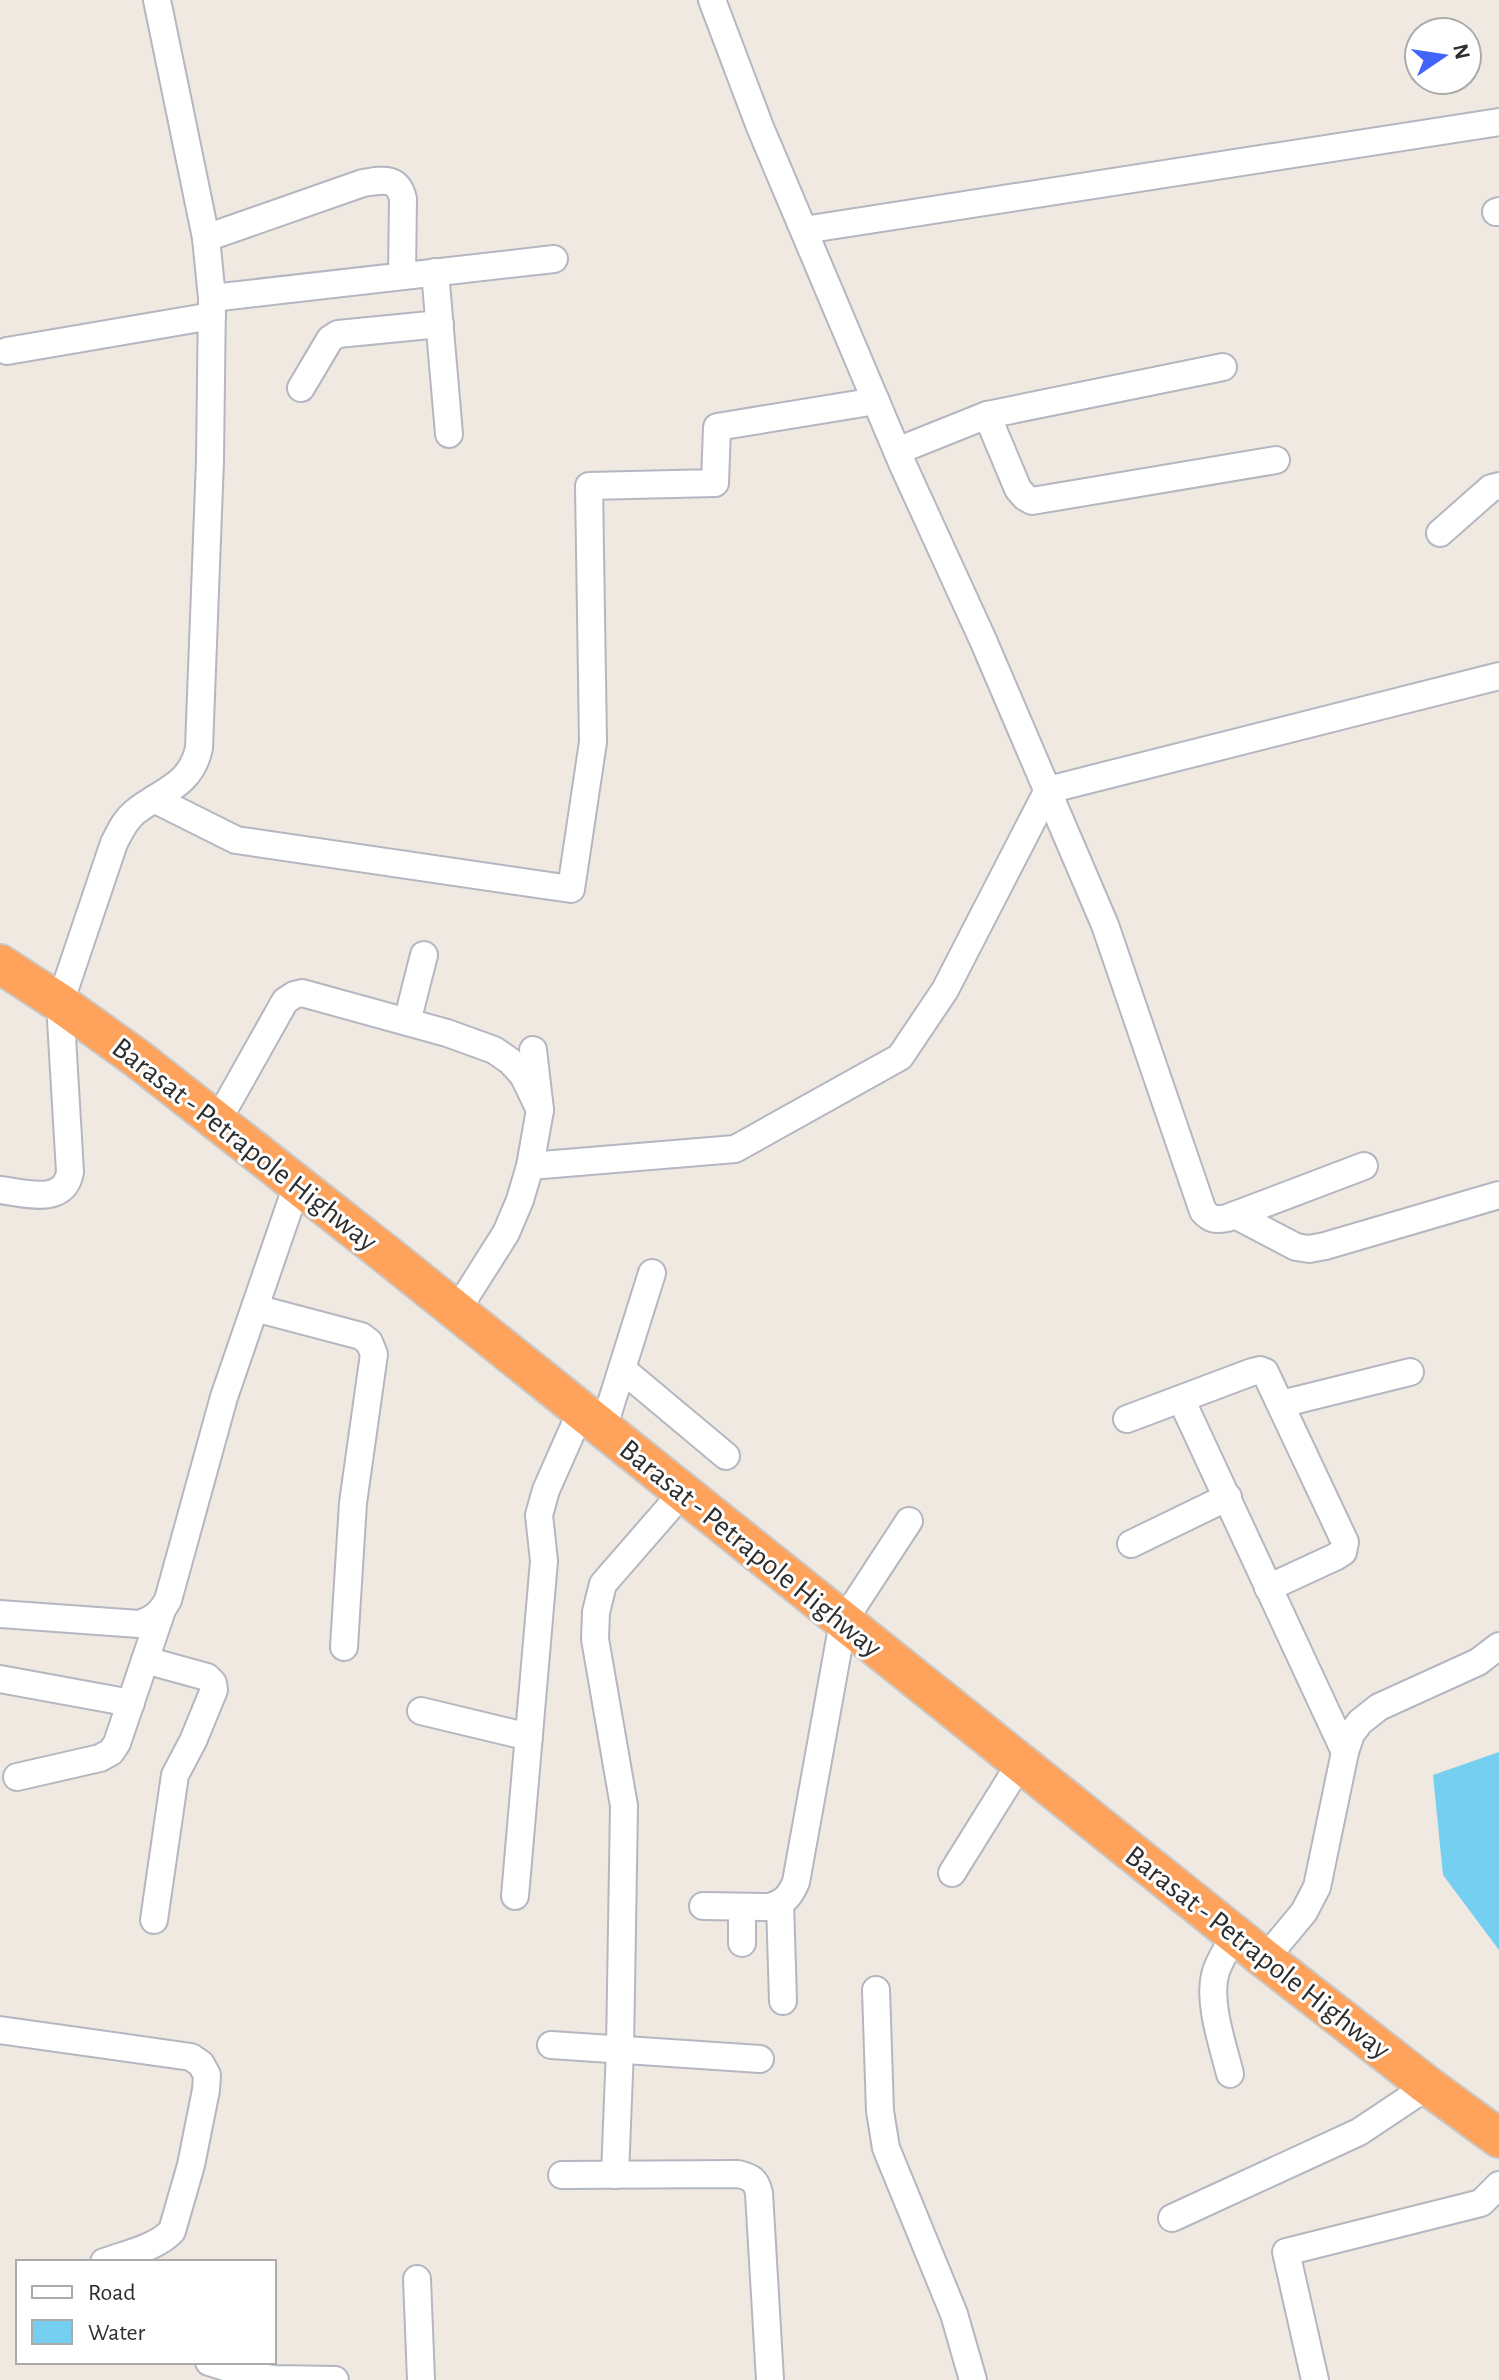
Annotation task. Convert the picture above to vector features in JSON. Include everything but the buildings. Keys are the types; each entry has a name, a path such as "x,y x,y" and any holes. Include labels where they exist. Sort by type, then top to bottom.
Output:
{"highway":[{"name":"Barasat - Petrapole Highway","path":"0,964 60,1003 217,1122 1265,1959 1499,2138"}],"street":[{"path":"0,1190 55,1194 68,1181 70,1172 60,1003 114,843 124,823 134,812 187,775 196,763 199,748 210,460 212,307 206,238 157,0"},
{"path":"712,0 760,127 897,451 1105,925 1203,1211 1209,1218 1218,1220 1364,1166"},
{"path":"804,230 1499,122"},
{"path":"206,238 363,183 388,180 395,182 403,199 402,276"},
{"path":"7,351 212,307 402,276 554,259"},
{"path":"435,272 449,434"},
{"path":"301,388 330,339 338,334 440,324"},
{"path":"897,451 987,415 1223,367"},
{"path":"154,799 236,840 571,889 593,742 589,486 715,483 717,427 876,401"},
{"path":"987,415 1018,489 1032,501 1276,460"},
{"path":"1440,533 1491,488 1499,486"},
{"path":"530,1166 735,1149 900,1057 945,990 1048,790 1499,676"},
{"path":"407,1022 424,955"},
{"path":"217,1122 285,1001 302,993 494,1050 523,1075 540,1110"},
{"path":"456,1312 506,1233 530,1166 540,1110 533,1050"},
{"path":"17,1777 100,1758 111,1752 117,1743 168,1600 224,1397 297,1185"},
{"path":"1235,1215 1296,1247 1309,1249 1499,1195"},
{"path":"515,1896 544,1561 539,1515 546,1490 622,1369 652,1273"},
{"path":"255,1308 361,1336 369,1342 374,1354 353,1503 344,1647"},
{"path":"622,1369 726,1456"},
{"path":"1127,1419 1260,1370 1265,1372 1345,1542 1343,1552 1335,1557 1268,1588"},
{"path":"1281,1404 1410,1372"},
{"path":"1181,1399 1345,1752"},
{"path":"615,2175 624,1806 595,1639 596,1612 603,1584 683,1492"},
{"path":"1131,1544 1228,1497"},
{"path":"703,1906 770,1907 790,1896 796,1882 843,1622 909,1521"},
{"path":"0,1614 139,1624 153,1620 161,1613"},
{"path":"1265,1959 1304,1912 1317,1887 1351,1734 1379,1707 1478,1662 1499,1646"},
{"path":"145,1660 207,1677 213,1683 214,1690 175,1775 154,1920"},
{"path":"0,1679 131,1703"},
{"path":"421,1711 529,1737"},
{"path":"952,1873 1021,1762"},
{"path":"780,1903 783,2001"},
{"path":"742,1908 742,1943"},
{"path":"1230,2074 1213,2001 1213,1984 1215,1971 1235,1935"},
{"path":"876,1990 880,2111 886,2148 956,2321 973,2380"},
{"path":"0,2030 191,2057 201,2064 207,2075 191,2165 172,2231 155,2244 110,2260"},
{"path":"551,2045 760,2059"},
{"path":"1172,2218 1359,2132 1428,2086"},
{"path":"562,2175 738,2174 751,2177 757,2184 770,2380"},
{"path":"1315,2380 1286,2252 1481,2203 1499,2185"},
{"path":"417,2279 421,2380"},
{"path":"215,2364 274,2379 335,2380"}],"water":[{"path":"1499,1752 1499,1950 1443,1875 1433,1775"}]}
